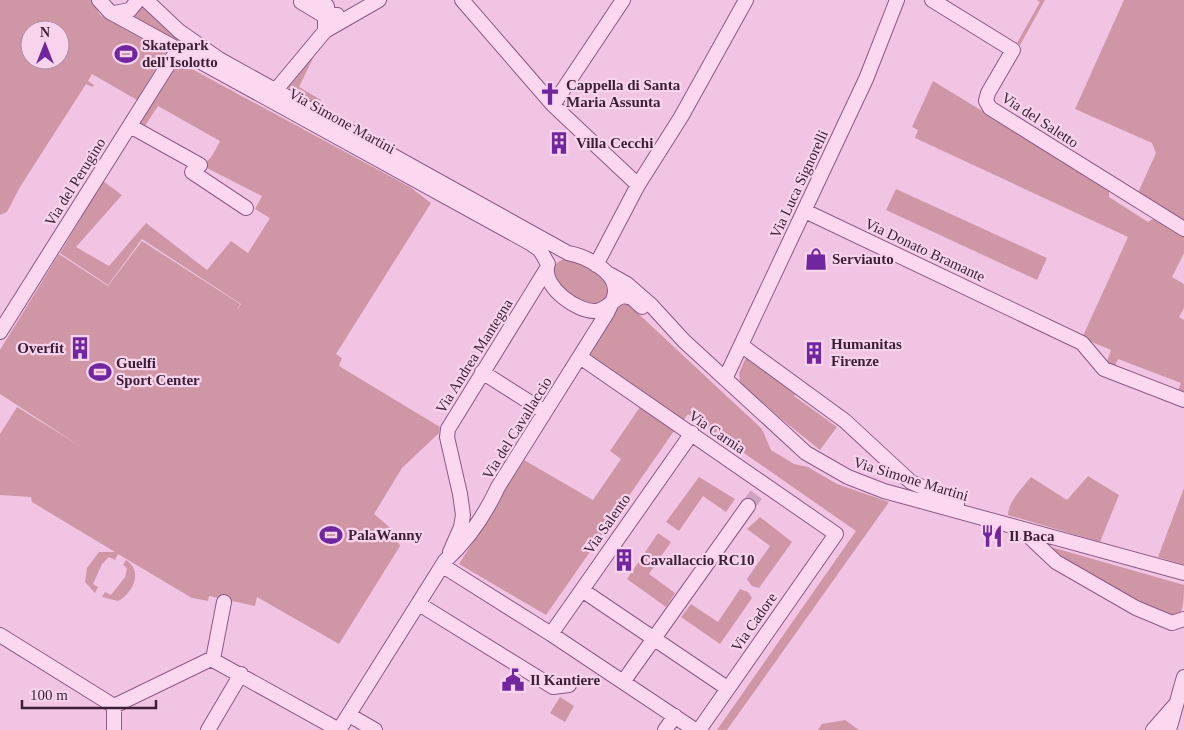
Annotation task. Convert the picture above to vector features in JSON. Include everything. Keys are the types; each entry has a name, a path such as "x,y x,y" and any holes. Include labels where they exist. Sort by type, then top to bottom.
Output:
{"street":[{"name":"Via Simone Martini","path":"99,0 106,10 530,243 540,250 547,267 547,279 554,290 586,309 600,310 621,297 632,298 674,332 806,453 837,472 884,491 1184,573"},
{"path":"114,13 130,10 138,0"},
{"name":"Via Simone Martini","path":"146,0 191,41 275,90 568,253 596,265 611,276 621,280 640,294 674,332"},
{"path":"318,0 327,6 330,21"},
{"path":"275,90 330,21 378,0"},
{"path":"462,0 553,105 638,185"},
{"path":"553,105 623,0"},
{"path":"596,265 638,185 681,117 746,0"},
{"name":"Via Luca Signorelli","path":"725,380 866,79 897,0"},
{"name":"Via del Saletto","path":"932,0 1013,50 988,93 986,101 990,108 1122,193 1184,229"},
{"path":"301,2 330,21"},
{"name":"Via del Perugino","path":"0,332 178,48"},
{"path":"130,126 200,164 192,172 246,208"},
{"name":"Via Donato Bramante","path":"805,211 1082,343 1104,370 1184,400"},
{"path":"547,267 557,256 568,253"},
{"name":"Via Andrea Mantegna","path":"444,564 463,521 460,494 447,432 547,267"},
{"path":"611,276 615,286 612,302"},
{"name":"Via del Cavallaccio","path":"339,730 444,564 471,533 612,302"},
{"path":"741,344 845,421 911,482 957,502 956,510"},
{"name":"Via Carnia","path":"580,357 692,433 762,487 836,534"},
{"path":"482,372 545,412"},
{"name":"Via Salento","path":"551,634 692,433"},
{"path":"460,494 469,506 479,508 486,504 498,487"},
{"path":"623,682 748,506"},
{"path":"1020,528 1056,562 1136,608 1172,623 1184,619"},
{"name":"Via Cadore","path":"697,730 836,534"},
{"path":"444,564 697,730"},
{"path":"582,590 727,688"},
{"path":"213,659 224,602"},
{"path":"419,604 553,687 569,685"},
{"path":"0,635 114,706"},
{"path":"114,706 205,660 213,659 339,730"},
{"path":"208,730 241,674"},
{"path":"1169,730 1184,677"},
{"path":"1154,730 1176,704"},
{"path":"1176,704 1179,730"},
{"path":"114,706 114,730"},
{"path":"349,715 375,730"},
{"path":"665,730 675,716"}],"shaded area":[{"path":"0,0 92,0 100,15 166,52 137,100 92,74 88,81 94,85 92,87 86,84 20,187 7,212 0,215"},
{"path":"1037,0 1045,0 1020,45 1017,43 1040,2"},
{"path":"1124,0 1184,0 1184,224 1137,195 1156,153 1152,143 1075,109"},
{"path":"143,2 179,36 175,43 129,17"},
{"path":"315,54 299,87 321,100 318,106 285,88"},
{"path":"179,62 410,187 431,203 336,354 342,358 339,366 440,427 439,433 402,468 374,514 393,530 400,546 339,644 257,597 255,606 209,596 208,601 192,598 118,554 115,560 109,557 102,564 93,584 98,587 95,593 85,582 87,568 99,552 115,552 32,502 31,497 0,495 0,434 17,407 80,446 0,394 0,350 59,254 108,286 142,241 240,304 237,310 241,304 142,239 108,285 60,253 103,181 122,195 76,247 109,266 146,223 207,270 231,241 248,253 270,218 255,209 262,196 203,166 212,156 220,141 158,106 145,126 140,123"},
{"path":"933,81 1109,188 1109,197 1148,222 1155,218 1184,236 1184,253 1172,277 1184,284 1184,308 1179,317 1184,320 1184,394 1178,391 1181,383 1118,359 1114,368 1106,365 1111,350 1082,338 1128,237 915,138 918,130 912,127"},
{"path":"896,189 1047,258 1037,280 886,210"},
{"path":"561,260 574,260 604,277 610,288 606,301 591,306 572,297 555,284 553,278 554,266"},
{"path":"628,304 762,429 771,450 794,464 808,467 837,484 889,502 727,730 717,730 856,531 688,414 683,421 589,355 620,305"},
{"path":"747,355 796,392 794,396 837,427 820,450 780,418 740,382 739,373"},
{"path":"640,407 674,431 546,615 459,564 524,460 593,500 621,459 610,451"},
{"path":"1088,476 1119,495 1100,542 1008,515 1013,500 1031,477 1067,500"},
{"path":"699,477 735,499 726,512 703,496 679,531 666,522"},
{"path":"1184,488 1184,565 1158,557"},
{"path":"760,517 792,542 759,588 752,586 747,579 770,546 747,529"},
{"path":"658,533 671,542 649,574 675,593 666,607 627,579"},
{"path":"1044,545 1184,585 1183,603 1177,620 1137,606 1050,552"},
{"path":"126,560 134,570 135,575 132,587 118,601 102,597 105,592 111,595 125,577 127,568 123,565"},
{"path":"740,589 748,592 752,598 720,644 681,617 691,604 718,622"},
{"path":"560,697 574,706 565,722 550,713"},
{"path":"845,720 859,730 818,730 822,724"}],"tunnel":[{"path":"748,506 759,491"}],"place":[{"name":"Skatepark dell'Isolotto","path":"126,54"},
{"name":"Cappella di Santa Maria Assunta","path":"550,94"},
{"name":"Villa Cecchi","path":"559,143"},
{"name":"Serviauto","path":"816,259"},
{"name":"Overfit","path":"80,348"},
{"name":"Humanitas Firenze","path":"814,353"},
{"name":"Guelfi Sport Center","path":"100,372"},
{"name":"PalaWanny","path":"331,535"},
{"name":"Il Baca","path":"992,536"},
{"name":"Cavallaccio RC10","path":"624,560"},
{"name":"Il Kantiere","path":"513,680"}]}
